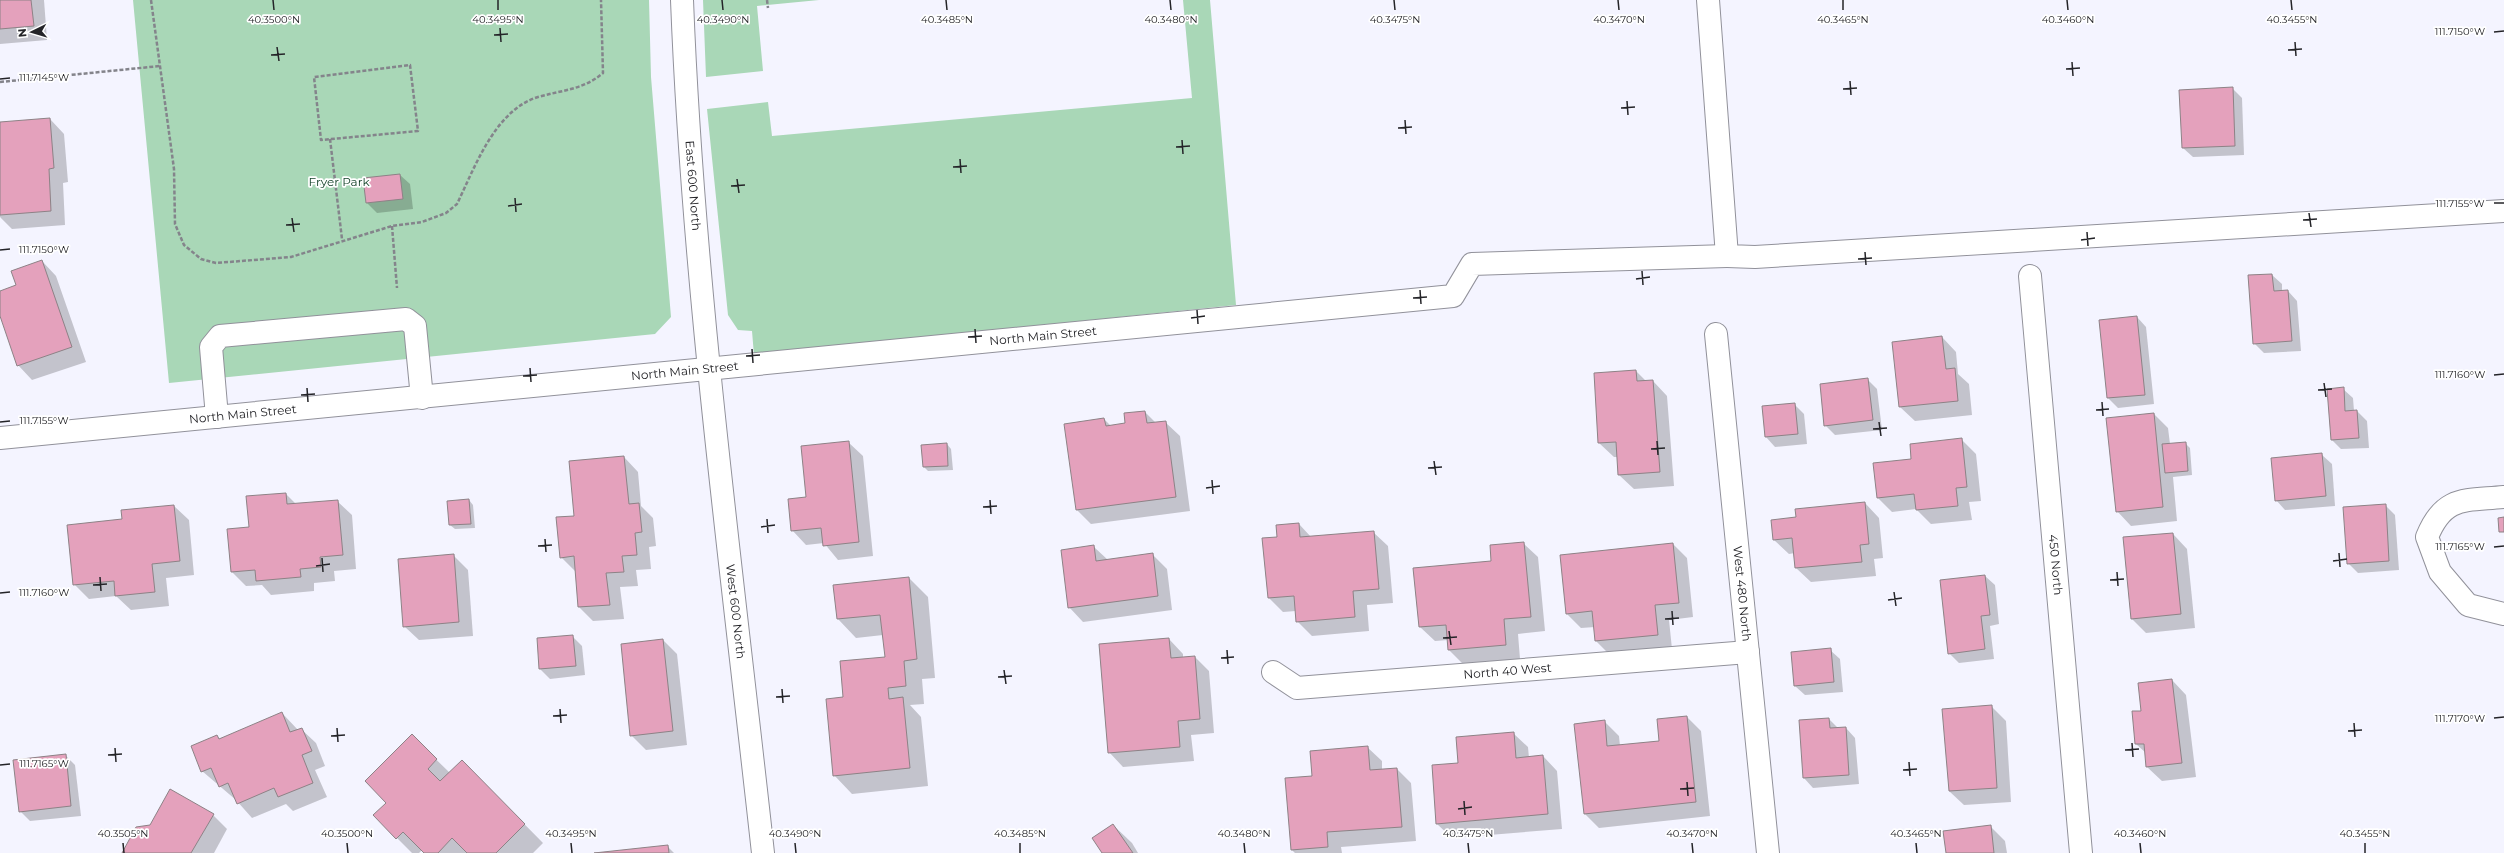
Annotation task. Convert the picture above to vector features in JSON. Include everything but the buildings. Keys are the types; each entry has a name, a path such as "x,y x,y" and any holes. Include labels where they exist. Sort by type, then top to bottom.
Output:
{"street":[{"name":"East 600 North","path":"682,0 685,87 710,370"},
{"path":"1708,0 1727,256 1755,257 2504,211"},
{"name":"North Main Street","path":"0,438 710,370 1453,296 1472,264 1727,256"},
{"name":"450 North","path":"2030,276 2081,853"},
{"path":"217,417 211,347 220,336 406,319 415,326 422,398"},
{"name":"West 480 North","path":"1716,334 1768,853"},
{"name":"West 600 North","path":"710,370 763,853"},
{"path":"2504,497 2454,502 2434,518 2427,537 2440,572 2468,605 2504,614"},
{"name":"North 40 West","path":"1273,672 1298,688 1748,652"}],"path":[{"path":"151,0 174,169 174,224 184,245 201,259 216,262 291,257 342,240 392,226 422,222 446,213 457,204 501,122 514,108 537,98 574,90 594,80 603,73 601,0"},
{"path":"767,0 768,8"},
{"path":"410,65 418,131 330,139 320,140 314,77 410,65"},
{"path":"0,82 160,66"},
{"path":"330,139 342,240"},
{"path":"392,226 397,288"}],"green space":[{"name":"Fryer Park","path":"133,0 649,0 651,77 671,317 655,334 169,383"},
{"path":"703,0 819,0 757,6 763,71 706,77"},
{"path":"1183,0 1210,0 1236,305 754,355 752,331 738,330 728,315 707,109 768,102 772,136 1192,98"}]}
